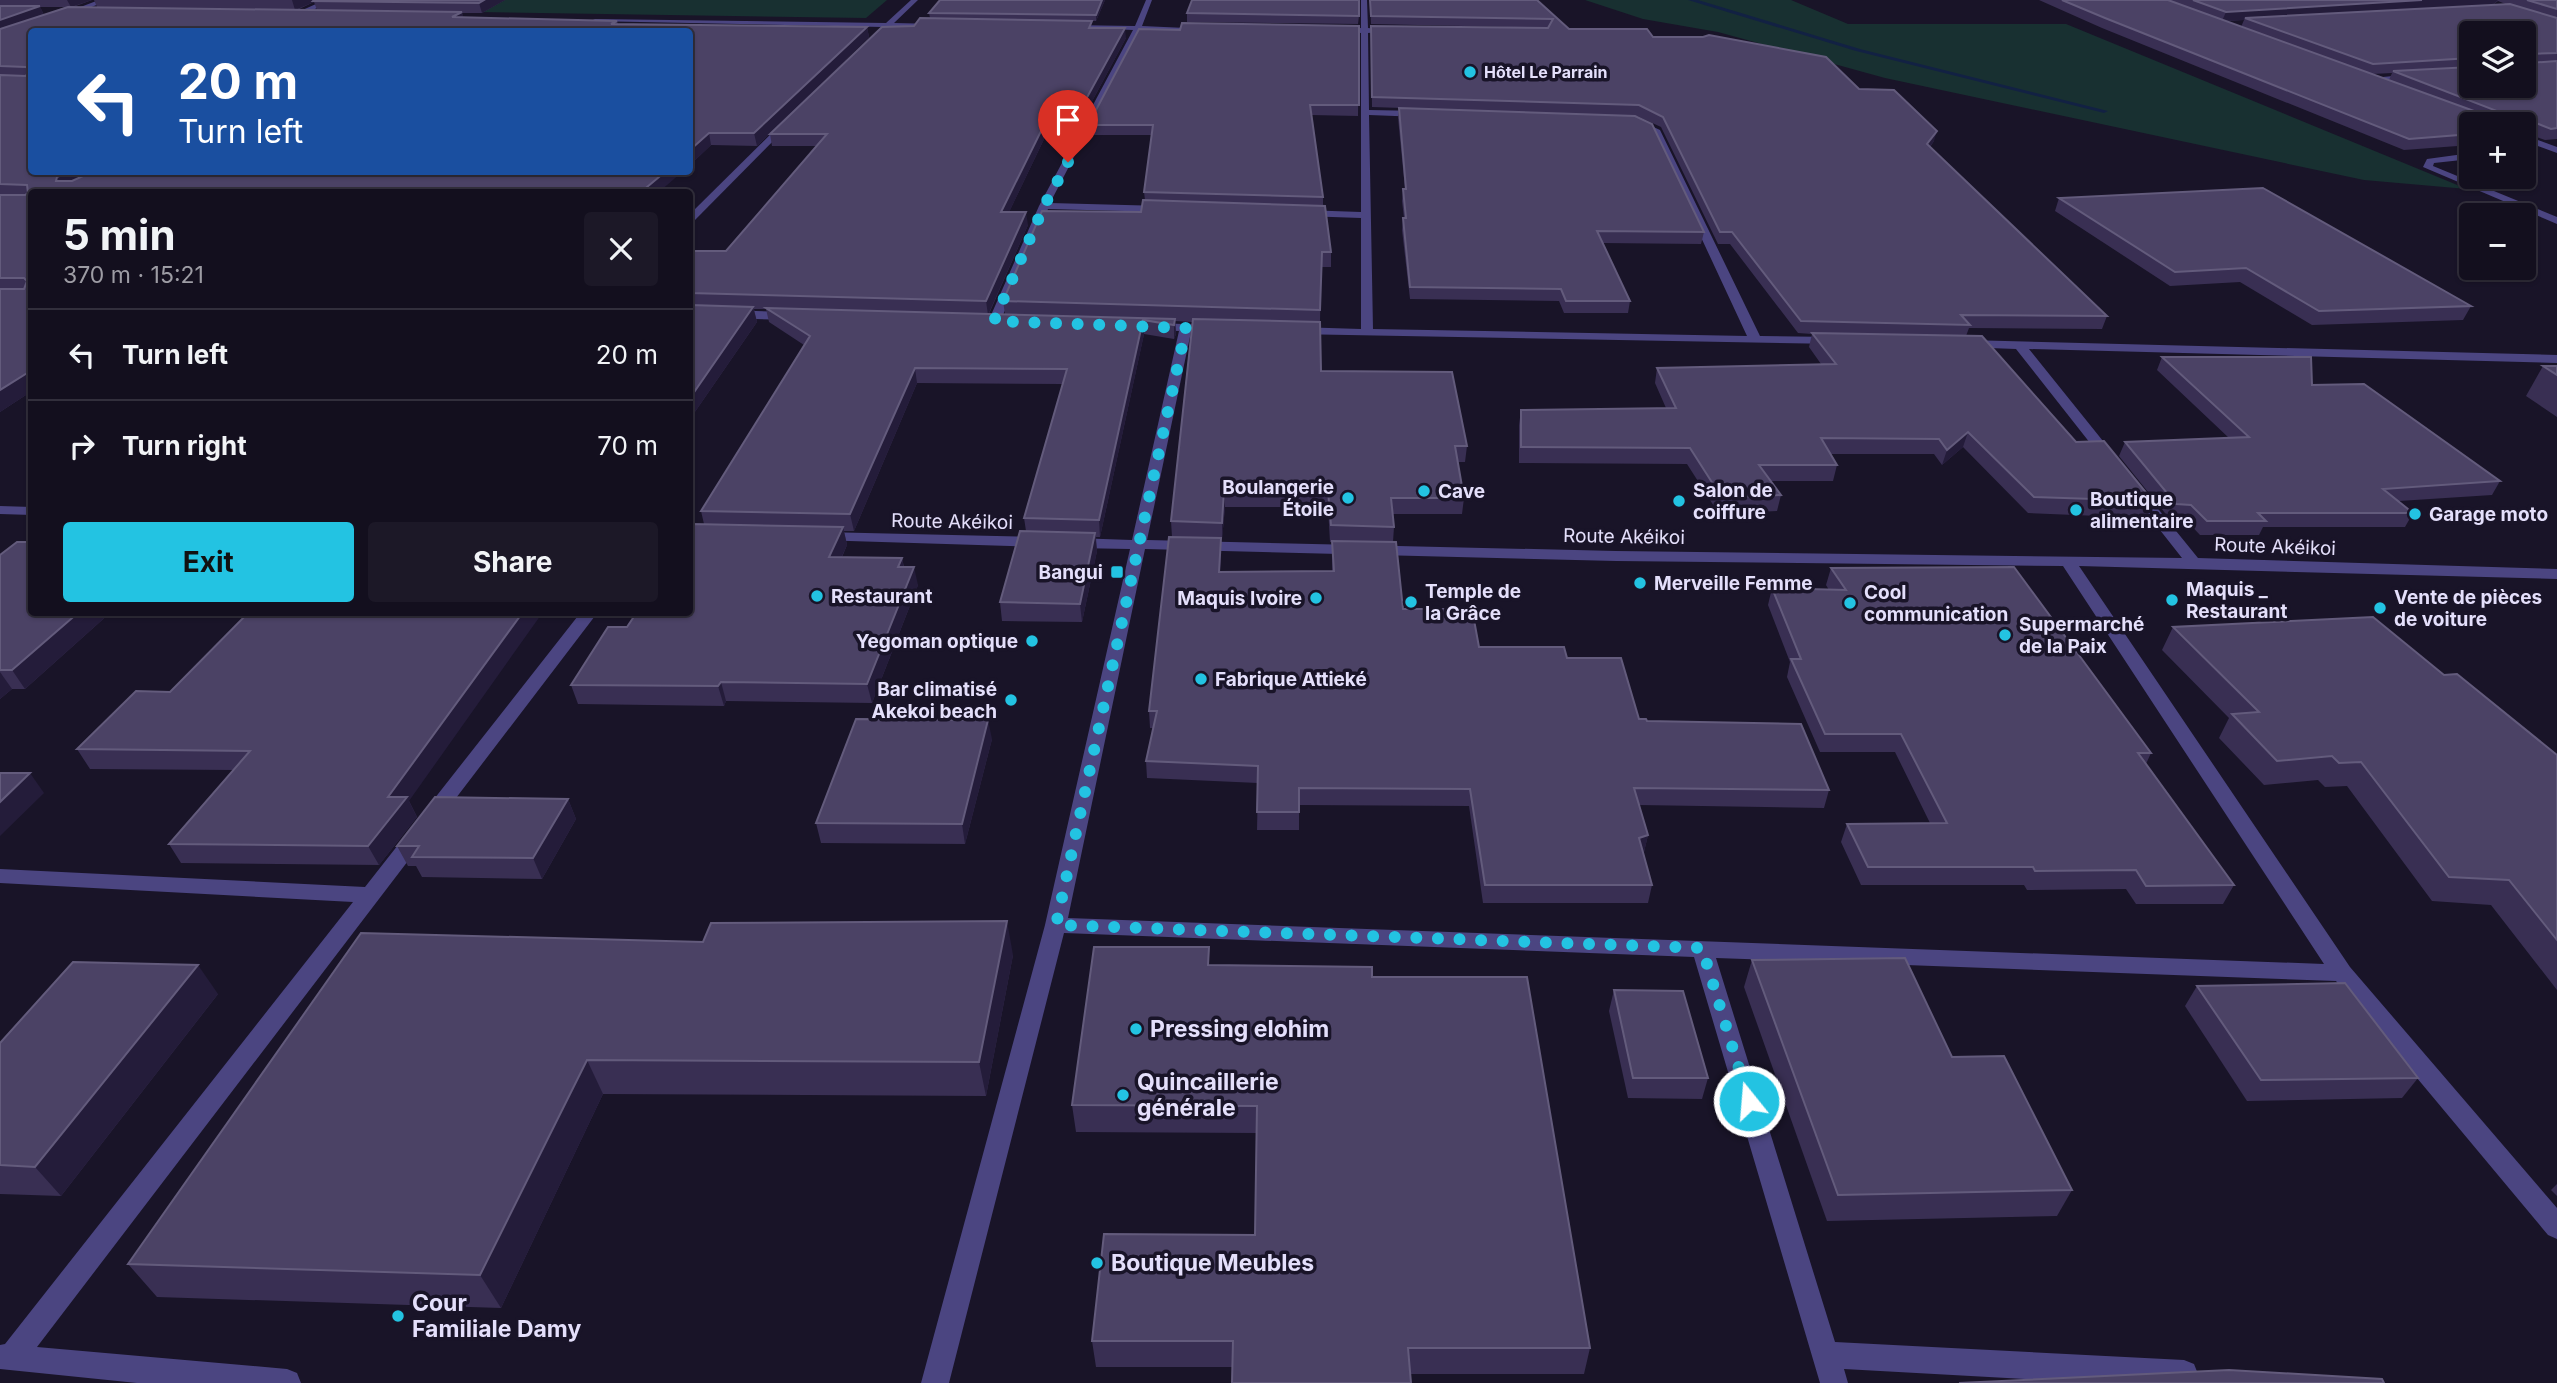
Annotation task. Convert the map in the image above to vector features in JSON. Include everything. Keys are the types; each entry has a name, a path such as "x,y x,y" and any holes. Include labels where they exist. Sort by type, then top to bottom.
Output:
{"street":[{"path":"67,13 106,0"},
{"path":"293,16 331,0"},
{"path":"876,37 915,0"},
{"path":"994,321 1044,206 1138,28 1149,0"},
{"path":"1364,0 1367,333"},
{"path":"54,15 94,13"},
{"path":"280,16 318,17"},
{"path":"582,21 943,26"},
{"path":"1055,27 1218,29"},
{"path":"1324,30 1403,31"},
{"path":"2352,74 2389,88"},
{"path":"2364,79 2418,75"},
{"path":"693,216 797,113"},
{"path":"1366,113 1433,114"},
{"path":"1627,120 1656,130 1755,339"},
{"path":"2536,143 2557,151"},
{"path":"2536,152 2557,151"},
{"path":"2459,157 2430,161 2428,167 2459,180"},
{"path":"2481,189 2557,221"},
{"path":"1044,206 1170,210"},
{"path":"1295,213 1365,215"},
{"path":"693,313 800,316"},
{"path":"980,321 1008,322"},
{"path":"1145,327 1228,330"},
{"path":"935,1383 1056,925 1186,328"},
{"path":"1284,331 1852,342"},
{"path":"1949,344 2557,359"},
{"path":"2019,345 2194,563"},
{"path":"0,510 28,511"},
{"name":"Route Akéikoi","path":"799,537 1602,555 2194,563 2557,574"},
{"path":"2068,562 2342,974 2557,1227"},
{"path":"6,1358 587,616"},
{"path":"0,876 368,895"},
{"path":"1056,925 2342,974"},
{"path":"1702,948 1828,1355 1834,1383"},
{"path":"1828,1355 2205,1376"},
{"path":"6,1358 287,1383"}],"green space":[{"path":"373,0 887,0 866,18 349,10"},
{"path":"1585,0 1791,0 1848,24 2066,24 2459,186 2459,188 2364,180 1885,78 1718,32 1643,19"}],"building":[{"path":"314,0 484,0 479,3"},
{"path":"940,0 1102,0 1096,15 929,13"},
{"path":"1192,0 1359,0 1359,16 1187,13"},
{"path":"1370,0 1537,0 1569,29 1647,29 1653,37 1709,35 1826,57 1859,89 1894,90 1937,131 1927,144 2107,316 1961,315 1970,325 1801,321 1732,232 1720,232 1663,117 1639,105 1372,97 1371,26 1548,28 1553,19 1371,16"},
{"path":"2062,0 2168,0 2477,112 2459,112 2459,135 2409,139"},
{"path":"2193,0 2422,0 2226,12"},
{"path":"2527,0 2557,0 2557,9"},
{"path":"2510,4 2557,18 2557,53 2536,54 2536,21 2459,21 2459,59 2373,64 2245,18"},
{"path":"0,6 40,6 0,20"},
{"path":"68,7 462,12 452,17 617,21 611,24 867,27 754,133 709,133 693,147 693,28 28,28 28,69 0,66 0,29"},
{"path":"920,18 1092,21 1089,28 1125,28 1073,123 1045,123 1001,212 1026,212 986,301 693,293 693,251 726,251 827,134 770,134 882,27 914,26"},
{"path":"1182,23 1359,26 1359,105 1310,105 1323,197 1144,192 1153,125 1088,125 1139,29 1180,30"},
{"path":"2557,61 2557,128 2551,129 2536,123 2536,112 2498,112 2463,98 2536,98 2536,62"},
{"path":"2459,68 2459,96 2393,71"},
{"path":"28,72 28,175 61,175 56,181 72,181 85,175 661,175 645,189 28,189 28,193 27,185 0,184 0,75 26,76"},
{"path":"1399,108 1635,116 1652,124 1704,232 1597,231 1630,301 1566,301 1561,289 1410,287 1403,218 1406,218 1403,189 1406,189"},
{"path":"2263,188 2471,306 2319,311 2246,268 2175,272 2059,198"},
{"path":"28,193 28,372 0,390 0,289 24,289 27,281 24,278 0,278 0,195"},
{"path":"1143,200 1325,206 1331,252 1322,252 1320,310 1003,301 1042,211 1141,212"},
{"path":"693,305 753,307 693,394"},
{"path":"766,308 1175,319 1174,325 1143,320 1099,520 1024,518 1067,369 915,368 850,514 701,511 810,336"},
{"path":"1193,319 1320,322 1321,371 1452,372 1467,446 1455,446 1464,498 1391,498 1394,527 1331,525 1328,491 1224,490 1222,523 1171,521"},
{"path":"1812,333 1982,336 2076,442 2104,441 2153,501 2034,497 1968,432 1947,450 1939,439 1821,438 1837,465 1759,465 1781,495 1722,498 1690,448 1521,447 1521,410 1676,408 1657,368 1836,364"},
{"path":"2162,357 2311,357 2312,385 2364,384 2500,481 2383,489 2413,513 2258,513 2266,521 2207,521 2191,505 2176,504 2125,442 2249,437"},
{"path":"2543,366 2557,366 2557,375"},
{"path":"693,524 843,527 829,557 902,558 898,567 914,567 867,684 721,682 718,686 571,685 608,627 627,627 634,616 693,616"},
{"path":"1020,531 1095,533 1080,604 1000,602"},
{"path":"1169,537 1221,538 1219,572 1334,571 1332,541 1396,542 1403,609 1472,609 1479,647 1564,647 1567,658 1621,658 1639,719 1801,724 1829,790 1634,788 1648,835 1639,838 1652,885 1485,885 1470,789 1299,788 1299,812 1257,812 1258,766 1146,761 1157,711 1149,711"},
{"path":"17,542 28,542 28,616 74,616 12,670 0,670 0,555"},
{"path":"2014,567 2151,753 2138,753 2234,885 2146,886 2136,870 2035,871 2033,867 1868,867 1847,824 1947,823 1901,734 1825,734 1791,659 1801,659 1772,588 1846,590 1831,568"},
{"path":"245,616 520,616 388,797 407,797 368,846 169,844 250,751 77,749 136,691 170,692"},
{"path":"2373,617 2444,675 2457,674 2557,755 2557,940 2509,880 2449,877 2361,762 2339,763 2332,756 2277,761 2232,714 2259,712 2173,627"},
{"path":"856,719 988,720 962,824 816,823"},
{"path":"0,773 30,773 0,802"},
{"path":"435,797 568,799 533,858 412,857 419,846 397,846"},
{"path":"1007,921 979,1062 587,1060 480,1275 128,1264 361,933 703,942 711,923"},
{"path":"1094,947 1209,947 1208,965 1372,967 1372,977 1527,977 1590,1348 1408,1348 1411,1383 1232,1383 1233,1341 1092,1341 1104,1234 1255,1235 1257,1106 1072,1105"},
{"path":"1905,958 1952,1057 2004,1056 2072,1190 1838,1195 1752,960"},
{"path":"73,962 198,965 35,1167 0,1165 0,1043"},
{"path":"2345,983 2418,1078 2261,1080 2197,986"},
{"path":"1614,990 1683,991 1708,1078 1633,1078"},
{"path":"2229,1370 2382,1379 2384,1383 1959,1383"}],"waterway":[{"path":"1691,0 1858,50 2104,111"}],"place":[{"name":"Hôtel Le Parrain","path":"1470,72"},
{"name":"Cave","path":"1424,491"},
{"name":"Boulangerie Étoile","path":"1348,498"},
{"name":"Salon de coiffure","path":"1679,501"},
{"name":"Boutique alimentaire","path":"2076,510"},
{"name":"Garage moto","path":"2415,514"},
{"name":"Bangui","path":"1117,572"},
{"name":"Merveille Femme","path":"1640,583"},
{"name":"Restaurant","path":"817,596"},
{"name":"Maquis Ivoire","path":"1316,598"},
{"name":"Maquis _ Restaurant","path":"2172,600"},
{"name":"Temple de la Grâce","path":"1411,602"},
{"name":"Cool communication","path":"1850,603"},
{"name":"Vente de pièces de voiture","path":"2380,608"},
{"name":"Supermarché de la Paix","path":"2005,635"},
{"name":"Yegoman optique","path":"1032,641"},
{"name":"Fabrique Attieké","path":"1201,679"},
{"name":"Bar climatisé Akekoi beach","path":"1011,700"},
{"name":"Pressing elohim","path":"1136,1029"},
{"name":"Quincaillerie générale","path":"1123,1095"},
{"name":"Boutique Meubles","path":"1097,1263"},
{"name":"Cour Familiale Damy","path":"398,1316"}],"route":[{"path":"1068,162 1044,206 994,321 1186,328 1056,925 1702,948 1749,1101"}]}
